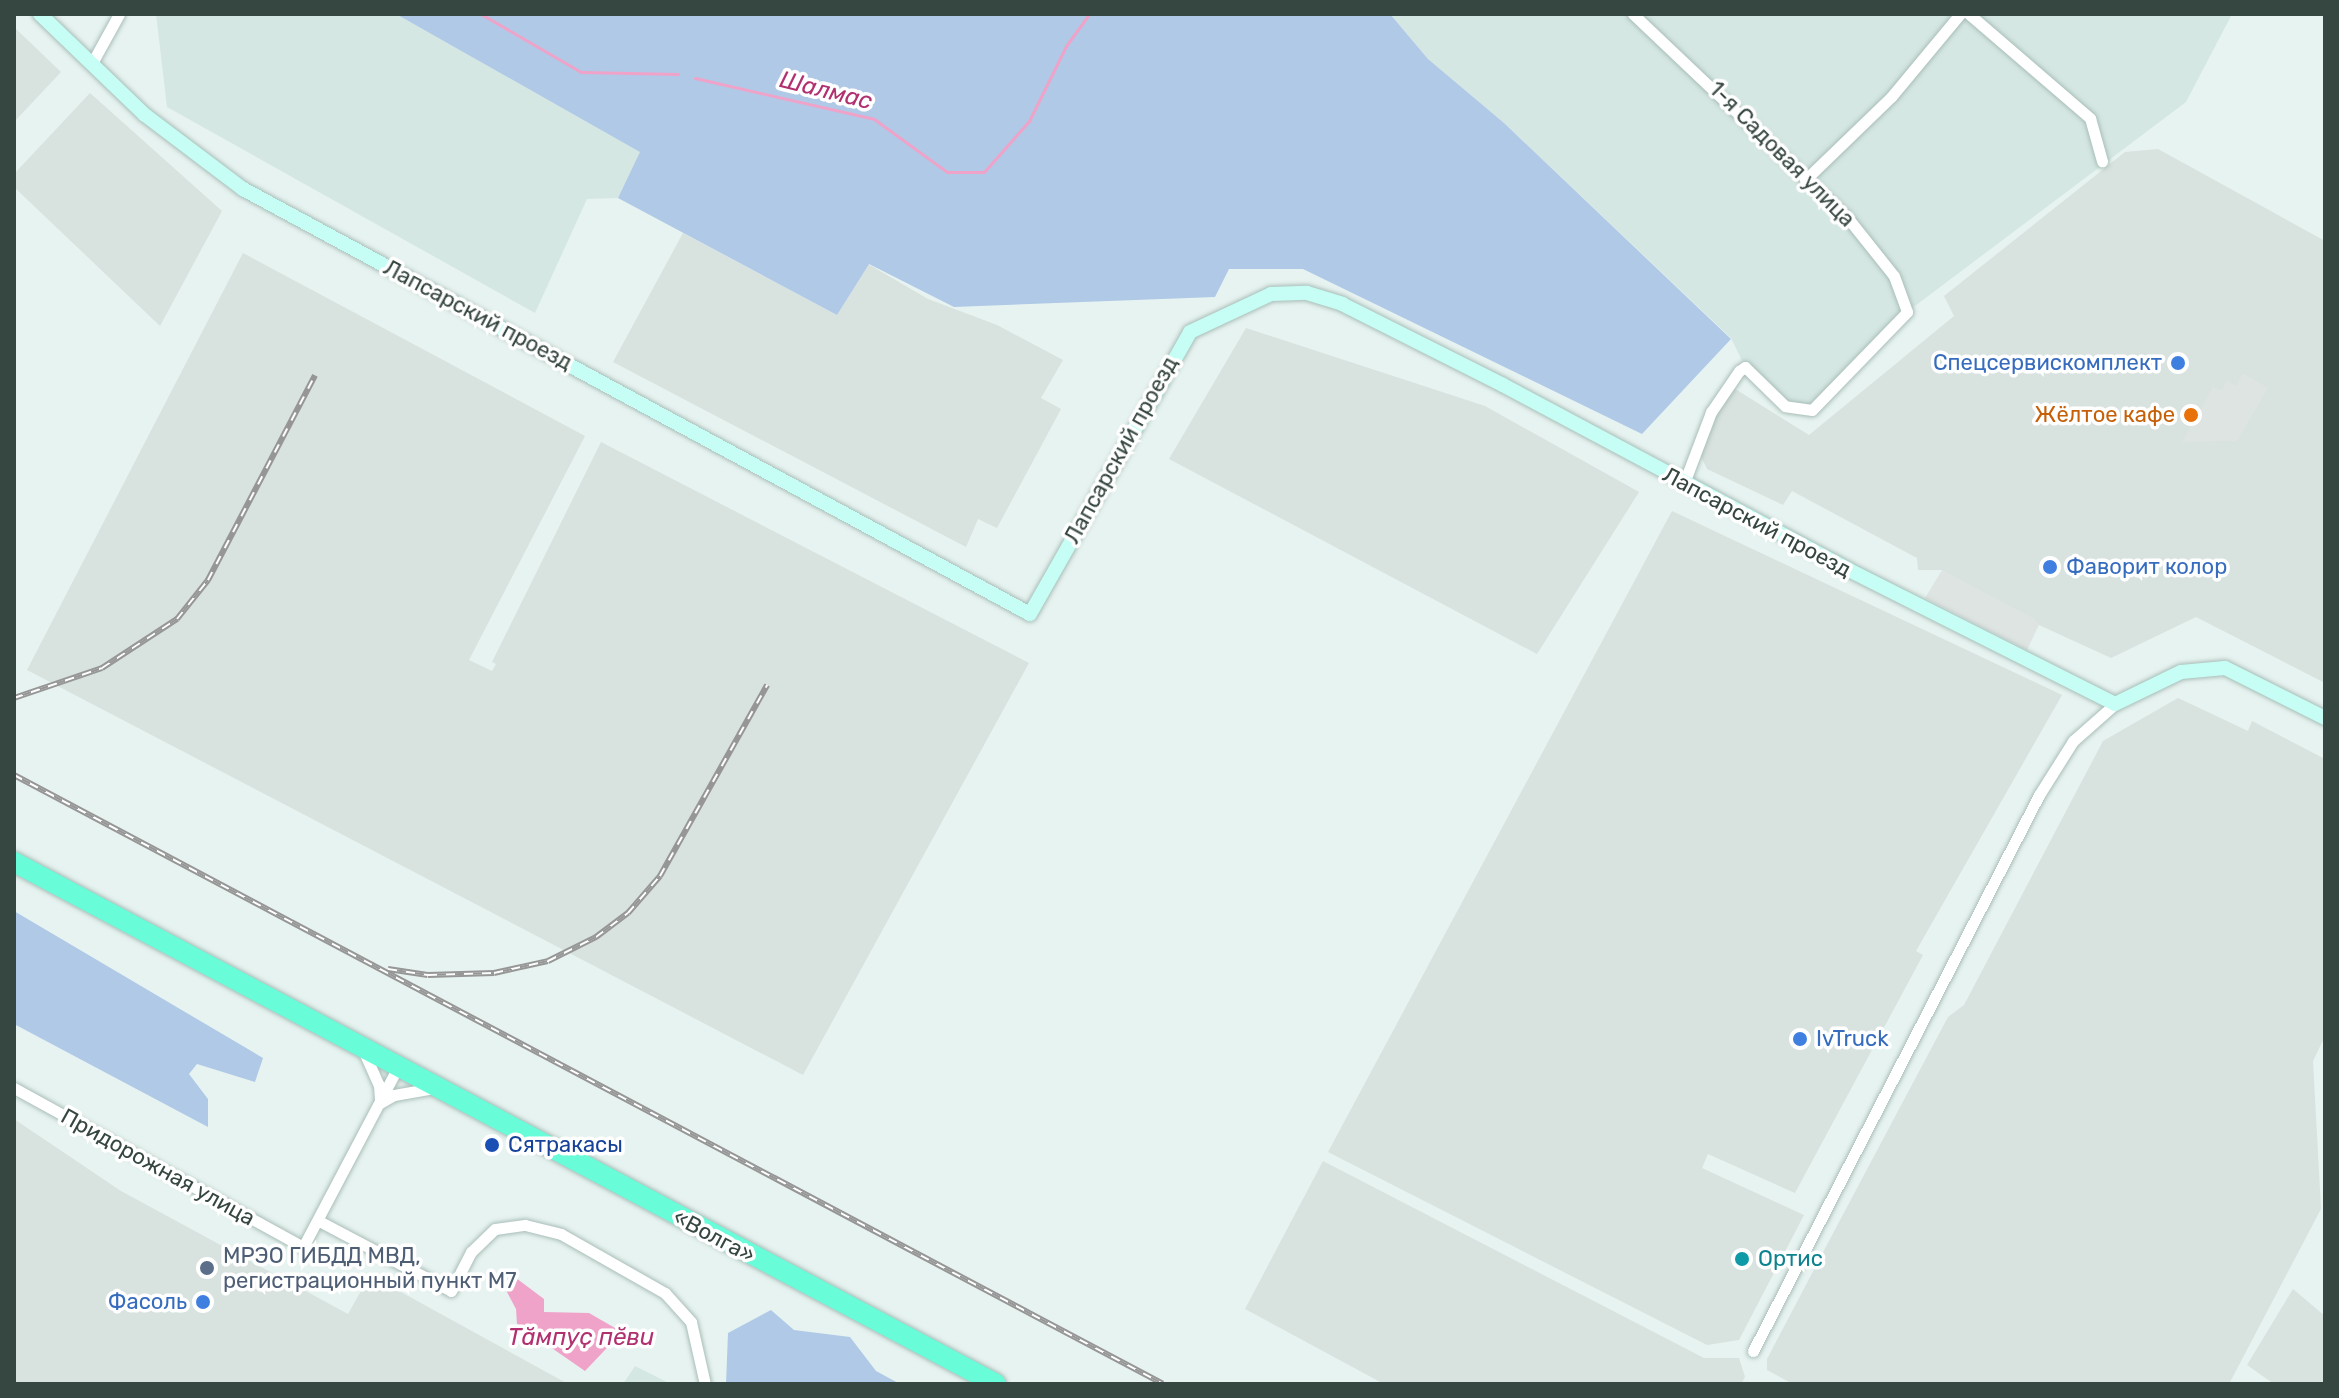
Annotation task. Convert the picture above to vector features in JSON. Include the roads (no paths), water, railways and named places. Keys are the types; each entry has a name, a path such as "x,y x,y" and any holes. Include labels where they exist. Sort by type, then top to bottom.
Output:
{"highway":[{"name":"«Волга»","path":"14,862 432,1088 996,1384"}],"street":[{"name":"Лапсарский проезд","path":"40,14 145,115 243,189 1030,614 1190,332 1271,294 1307,293 1342,304 2115,704"},
{"path":"92,63 119,14"},
{"name":"1-я Садовая улица","path":"1633,14 1748,119 1805,180 1847,217 1884,260 1907,312 1812,410 1785,406 1745,367 1711,412 1684,483"},
{"path":"1805,180 1891,97 1960,14"},
{"path":"1969,14 2090,118 2102,161"},
{"path":"1753,1351 2039,795 2073,741 2115,704 2181,672 2225,668 2325,718"},
{"path":"364,1051 379,1085 380,1103"},
{"path":"397,1069 319,1221 451,1291 471,1252 495,1229 525,1225 561,1234 665,1293 691,1322 705,1384"},
{"name":"Придорожная улица","path":"14,1088 303,1247 319,1221"},
{"path":"380,1103 394,1095 432,1088"}],"water":[{"name":"Тӑмпуҫ пӗви","path":"508,1272 544,1299 544,1312 589,1313 622,1332 585,1371 517,1324 516,1309 507,1292"}],"waterway":[{"name":"Шалмас","path":"481,14 581,72 678,74"},
{"name":"Шалмас","path":"695,78 874,119 947,172 984,172 1029,121 1066,46 1089,14"}],"railway":[{"path":"14,698 102,668 177,619 208,580 315,375"},
{"path":"388,969 428,975 494,973 548,961 596,937 628,913 660,876 767,685"},
{"path":"14,775 1163,1384"}],"place":[{"name":"Спецсервискомплект","path":"2178,363"},
{"name":"Жёлтое кафе","path":"2191,415"},
{"name":"Фаворит колор","path":"2050,567"},
{"name":"IvTruck","path":"1800,1039"},
{"name":"Сятракасы","path":"492,1145"},
{"name":"Ортис","path":"1742,1259"},
{"name":"МРЭО ГИБДД МВД, регистрационный пункт М7","path":"207,1268"},
{"name":"Фасоль","path":"203,1302"}]}
